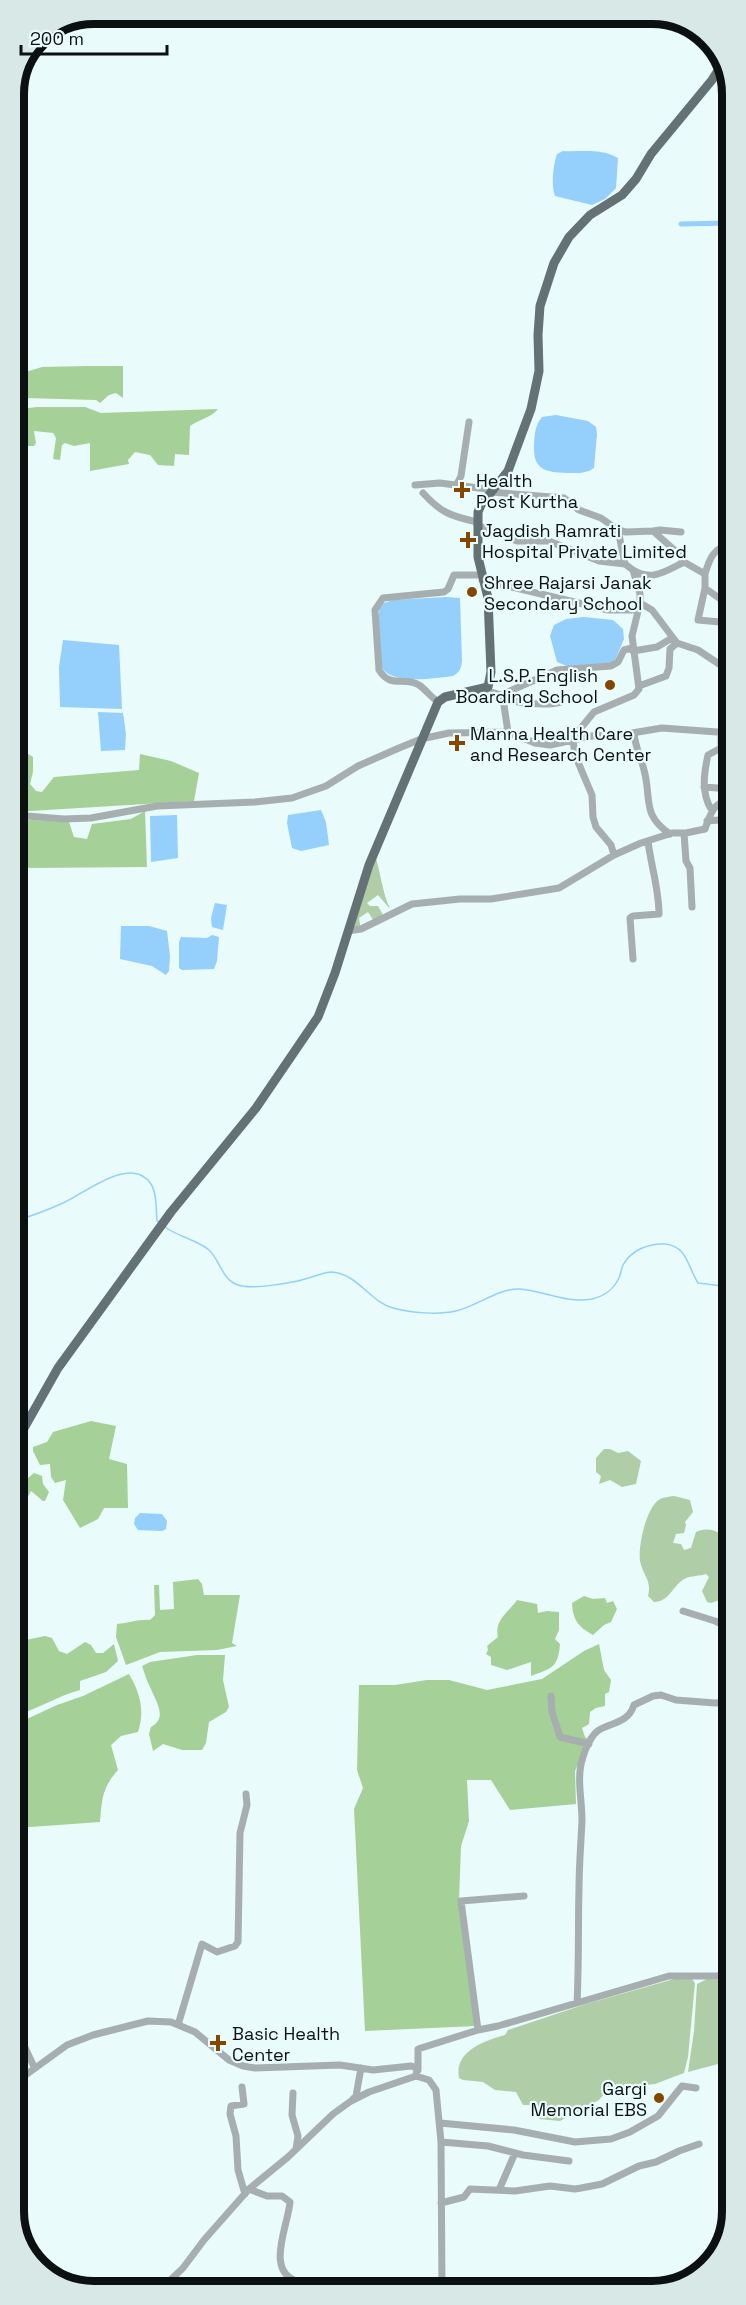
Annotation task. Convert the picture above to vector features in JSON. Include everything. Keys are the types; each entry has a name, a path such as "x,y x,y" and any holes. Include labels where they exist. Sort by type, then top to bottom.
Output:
{"main road":[{"path":"24,1428 58,1368 171,1212 242,1127 303,1042 318,1017 369,865 438,702 445,697 488,687 491,672 488,598 481,577 477,524 481,505 508,471 531,410 539,371 540,306 554,263 569,237 590,215 622,195 636,179 651,154 718,71"}],"street":[{"path":"456,486 461,476 469,422"},
{"path":"415,485 440,483 564,498 579,510 601,518 618,530 681,532"},
{"path":"423,493 436,508 517,541 545,540 599,561 625,564 648,577 684,562"},
{"path":"618,530 625,564"},
{"path":"653,531 679,554 684,562 705,574"},
{"path":"722,547 709,560 698,620 722,621"},
{"path":"633,570 639,606 632,636 639,686"},
{"path":"438,702 418,685 384,678 379,670 375,610 383,598 444,592 448,589 454,575 481,577 608,610 639,606 652,609 675,641 698,650 722,666"},
{"path":"705,588 722,600"},
{"path":"501,697 557,670 614,665 624,650 657,647 675,641"},
{"path":"571,741 594,712 633,695 639,686 666,676 670,649 675,641"},
{"path":"488,687 488,691 501,697 553,705 561,702"},
{"path":"501,697 508,732"},
{"path":"24,816 64,819 91,818 157,806 255,802 292,798 326,786 358,766 421,739 449,733 508,732 542,744 662,728 721,732 721,748 708,755 704,787 711,809"},
{"path":"634,733 636,751 644,769 653,820 670,834"},
{"path":"571,741 592,795 592,817 596,827 611,845 614,855"},
{"path":"704,787 722,788"},
{"path":"348,931 361,929 412,904 460,899 491,899 559,888 614,855 648,841 670,834 705,829 711,809 722,802"},
{"path":"707,821 722,820"},
{"path":"684,832 686,861 690,868 692,907"},
{"path":"633,959 630,918 659,914 656,880 648,841"},
{"path":"683,1611 722,1624"},
{"path":"576,2003 582,1818 579,1780 583,1756 597,1731 622,1722 632,1711 634,1705 653,1696 661,1695 676,1700 722,1702"},
{"path":"552,1696 553,1715 560,1737 589,1744"},
{"path":"178,2025 202,1944 217,1952 235,1946 238,1942 240,1833 247,1805 246,1794"},
{"path":"478,2030 461,1901 524,1896"},
{"path":"417,2073 418,2049 669,1976 722,1976"},
{"path":"24,2075 67,2045 93,2035 148,2021 163,2020 195,2032 228,2060 243,2066 255,2068 340,2065 380,2070 411,2066 417,2073 429,2080 436,2090 441,2142 442,2281"},
{"path":"24,2041 34,2067"},
{"path":"169,2281 247,2192 356,2096 361,2068"},
{"path":"351,2101 417,2073"},
{"path":"440,2123 514,2130 575,2142 611,2139 630,2132 658,2116 682,2086 696,2088"},
{"path":"242,2087 244,2104 231,2106 230,2114 236,2136 238,2170 247,2192"},
{"path":"293,2094 292,2115 298,2136 296,2149"},
{"path":"441,2142 488,2146 569,2162"},
{"path":"441,2203 464,2197 470,2189 515,2191 550,2186 575,2189 602,2184 639,2166 656,2163 699,2144"},
{"path":"499,2190 515,2153"},
{"path":"247,2192 282,2196 290,2202 281,2240 281,2270 291,2279 300,2281"}],"green space":[{"path":"123,366 123,398 116,393 109,395 100,403 96,400 24,399 24,375 42,367"},
{"path":"85,407 101,413 218,409 190,426 189,455 175,454 174,466 158,465 150,455 135,452 128,460 129,464 90,471 90,443 74,446 65,443 62,445 60,460 53,459 56,438 53,433 34,431 36,443 34,446 25,446 24,409"},
{"path":"24,754 33,757 30,784 36,791 42,792 54,777 139,770 140,754 171,761 199,773 194,801 24,811"},
{"path":"145,811 147,867 30,868 24,866 24,820 69,822 74,837 87,839 92,824 131,819"},
{"path":"375,855 390,909 378,895 367,903 370,906 378,906 383,915 374,921 368,912 359,918 361,930 351,928"},
{"path":"91,1421 116,1426 109,1459 127,1464 128,1508 104,1508 98,1519 80,1528 63,1500 66,1480 55,1483 51,1477 50,1464 40,1465 33,1447 47,1442 53,1432"},
{"path":"604,1449 618,1453 628,1451 641,1461 636,1484 622,1487 610,1480 599,1484 601,1476 596,1472 596,1458"},
{"path":"34,1473 42,1476 43,1484 49,1492 43,1501 31,1491 26,1500 28,1505 24,1514 24,1476 28,1478"},
{"path":"674,1496 690,1500 693,1512 685,1522 684,1533 676,1534 673,1543 681,1544 684,1550 691,1548 696,1532 708,1530 722,1535 720,1585 722,1586 722,1599 707,1602 702,1591 709,1577 706,1574 686,1578 668,1596 659,1601 654,1602 648,1596 648,1582 640,1561 640,1546 647,1518 655,1503 662,1498"},
{"path":"198,1579 202,1584 204,1595 240,1595 232,1643 237,1646 217,1650 160,1652 126,1665 116,1637 117,1624 150,1620 155,1615 154,1585 159,1585 160,1610 174,1609 173,1582"},
{"path":"584,1596 593,1599 605,1598 607,1603 613,1601 617,1609 611,1622 593,1635 580,1626 575,1619 572,1603"},
{"path":"517,1600 537,1604 538,1613 559,1612 559,1630 555,1639 560,1644 558,1658 549,1669 531,1676 531,1662 507,1670 491,1665 491,1657 486,1654 487,1646 498,1637 500,1621"},
{"path":"45,1636 52,1638 59,1651 67,1654 85,1642 91,1645 96,1653 103,1653 114,1644 118,1661 106,1672 80,1681 80,1690 24,1712 24,1640"},
{"path":"599,1644 604,1670 611,1680 609,1692 605,1694 605,1706 590,1712 589,1724 582,1728 585,1737 589,1740 575,1771 576,1804 510,1810 491,1780 467,1780 469,1821 461,1846 459,1901 476,2026 365,2031 354,1809 363,1788 357,1770 359,1685 395,1685 427,1680 449,1680 487,1690 542,1679 584,1651"},
{"path":"197,1655 225,1655 223,1680 229,1707 226,1712 209,1722 206,1743 202,1750 182,1750 163,1744 153,1751 149,1734 160,1714 142,1666 150,1662"},
{"path":"129,1674 136,1688 141,1709 138,1732 121,1736 111,1745 118,1770 104,1794 100,1822 24,1827 24,1720"},
{"path":"674,1979 692,1979 695,1983 688,2057 684,2073 655,2084 608,2089 599,2100 560,2121 539,2119 537,2105 523,2105 516,2092 495,2090 483,2082 459,2078 461,2061 466,2054 488,2040 505,2035 508,2030 586,2004"},
{"path":"707,1979 722,1980 722,2058 718,2064 688,2072 694,2031 697,1984"}],"water":[{"path":"563,151 598,152 618,158 616,188 605,199 592,205 555,196 554,164 557,154"},
{"path":"556,415 588,421 596,427 594,468 581,473 559,472 546,470 538,464 534,452 537,426 542,417"},
{"path":"460,598 462,661 459,672 453,676 414,679 394,676 386,672 381,666 378,621 379,610 384,603 393,600"},
{"path":"584,617 613,620 623,629 624,639 614,663 569,667 557,662 550,636 554,625 566,619"},
{"path":"63,640 119,645 122,709 60,707 59,667"},
{"path":"98,712 123,713 126,734 125,750 101,751"},
{"path":"321,810 326,822 329,845 301,851 292,848 287,823 288,815"},
{"path":"177,815 178,858 151,862 150,816"},
{"path":"215,903 227,905 223,930 212,927 211,918"},
{"path":"121,926 149,926 167,931 170,956 169,971 166,975 152,966 120,959"},
{"path":"212,935 219,937 214,969 182,970 179,968 181,937 207,938"},
{"path":"140,1513 162,1514 167,1521 166,1529 162,1531 138,1530 134,1524 135,1518"}],"waterway":[{"path":"681,224 722,223"},
{"path":"24,1218 63,1203 108,1178 132,1173 143,1176 151,1184 159,1222"},
{"path":"165,1227 209,1250 228,1279 238,1285 252,1287 271,1285 299,1281 332,1272 349,1278 385,1305 417,1312 456,1311 512,1289 529,1290 574,1300 597,1298 614,1286 623,1265 631,1255 641,1248 659,1244 678,1249 686,1258 698,1283 722,1286"}],"place":[{"name":"Health Post Kurtha","path":"462,490"},
{"name":"Jagdish Ramrati Hospital Private Limited","path":"468,540"},
{"name":"Shree Rajarsi Janak Secondary School","path":"472,592"},
{"name":"L.S.P. English Boarding School","path":"610,685"},
{"name":"Manna Health Care and Research Center","path":"457,743"},
{"name":"Basic Health Center","path":"218,2043"},
{"name":"Gargi Memorial EBS","path":"659,2098"}]}
